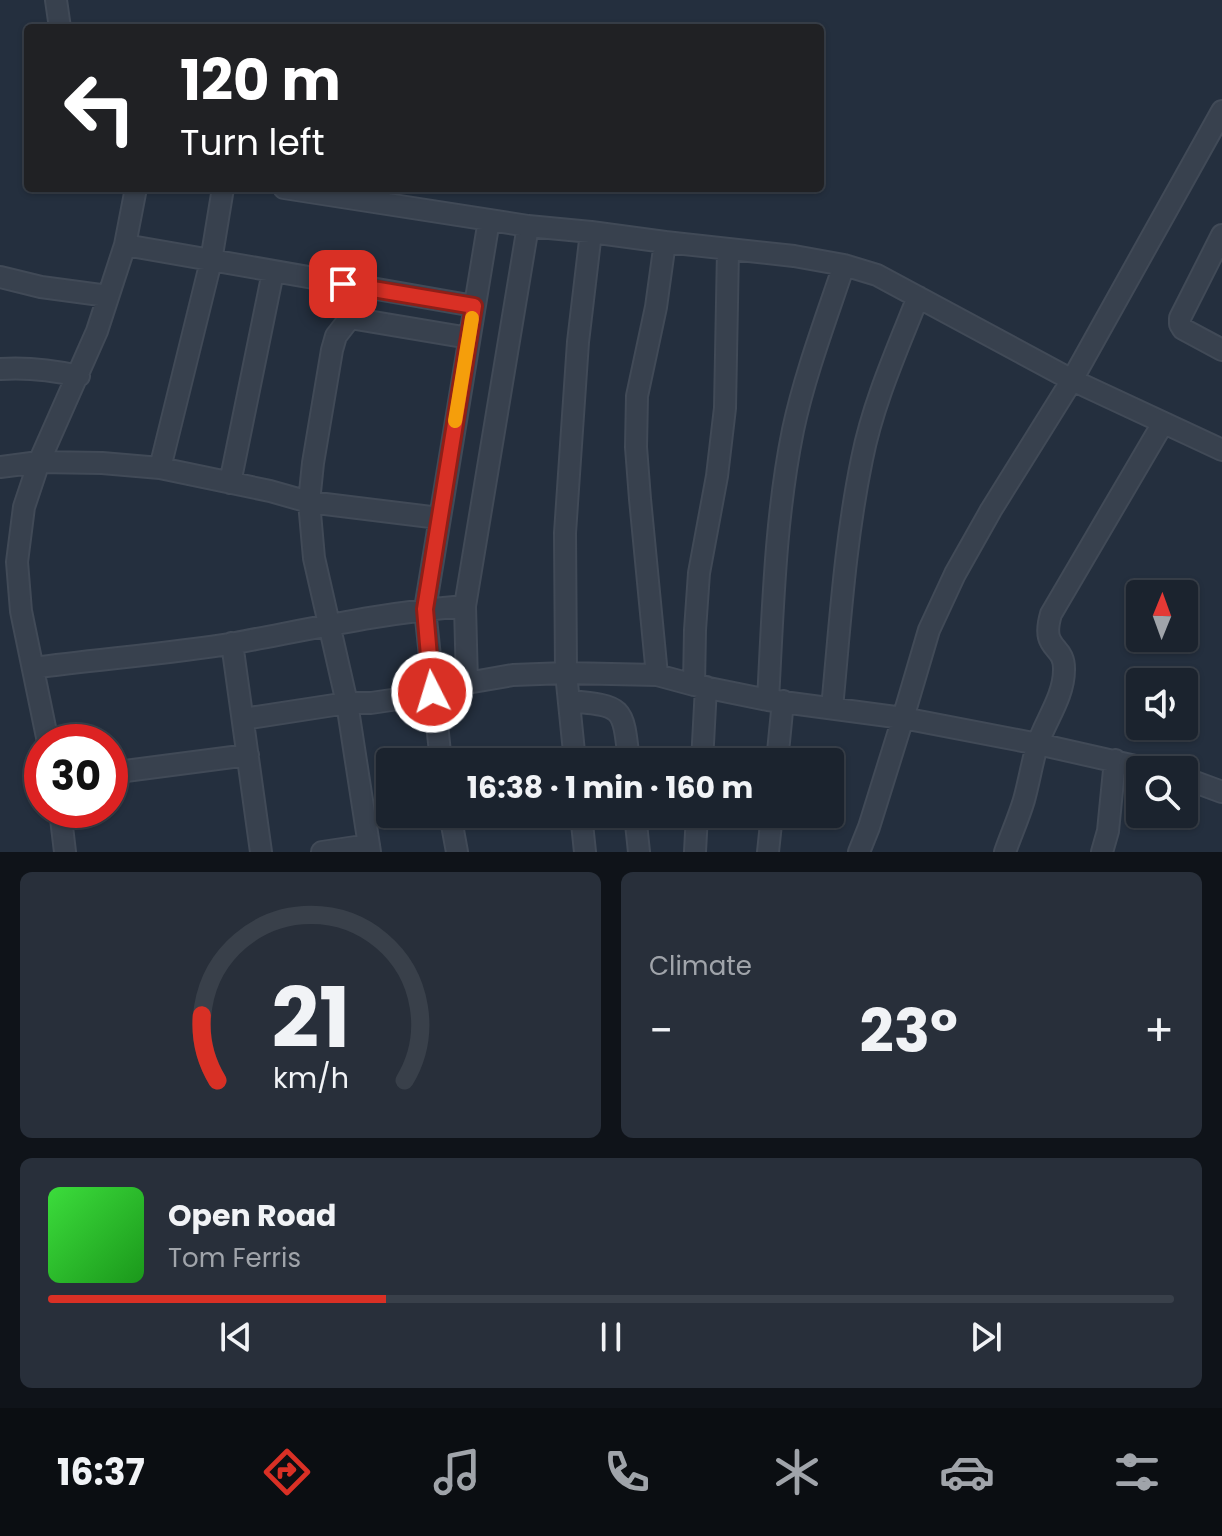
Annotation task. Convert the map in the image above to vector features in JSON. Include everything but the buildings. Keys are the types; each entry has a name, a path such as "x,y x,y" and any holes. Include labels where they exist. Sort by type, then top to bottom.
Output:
{"street":[{"path":"56,0 59,24"},
{"path":"859,852 929,630 955,574 1072,380 1222,111"},
{"path":"44,724 21,611 17,562 24,507 39,462 97,331 125,245 135,192"},
{"path":"160,468 211,261 222,192"},
{"path":"310,192 528,226 794,256 844,265 877,275 1072,380 1222,450"},
{"path":"439,748 425,609 489,220"},
{"path":"467,683 465,606 528,226"},
{"path":"574,748 566,673 565,533 578,342 591,232"},
{"path":"1222,235 1180,318 1183,329 1222,350"},
{"path":"657,675 636,447 637,396 656,307 665,242"},
{"path":"125,245 474,306"},
{"path":"702,748 695,630 699,573 717,476 725,408 728,250"},
{"path":"777,748 781,506 807,376 844,265"},
{"path":"230,483 273,272"},
{"path":"0,277 41,287 108,296"},
{"path":"322,852 369,849 347,703 314,558 309,502 332,350 336,336 350,318 358,287"},
{"path":"832,708 848,543 862,457 882,389 918,297"},
{"path":"350,318 469,338"},
{"path":"0,369 22,367 79,376"},
{"path":"1005,852 1024,800 1038,744 1063,682 1063,660 1049,642 1047,634 1051,614 1163,423"},
{"path":"0,467 39,462 160,468 309,502 439,518"},
{"path":"33,668 232,643 330,624 465,606"},
{"path":"232,643 261,852"},
{"path":"243,719 347,703 382,701 513,675 657,675 776,700 903,718 1126,763"},
{"path":"569,701 606,704 616,710 622,718 628,748"},
{"path":"128,771 248,755"},
{"path":"1102,852 1108,831 1115,760"},
{"path":"1198,783 1222,792"},
{"path":"62,828 65,852"},
{"path":"453,828 457,852"},
{"path":"582,828 585,852"},
{"path":"636,828 639,852"},
{"path":"695,852 696,828"},
{"path":"768,852 771,828"}],"slow traffic":[{"path":"455,421 472,318"}],"route":[{"path":"343,284 474,306 425,609 432,692"}]}
